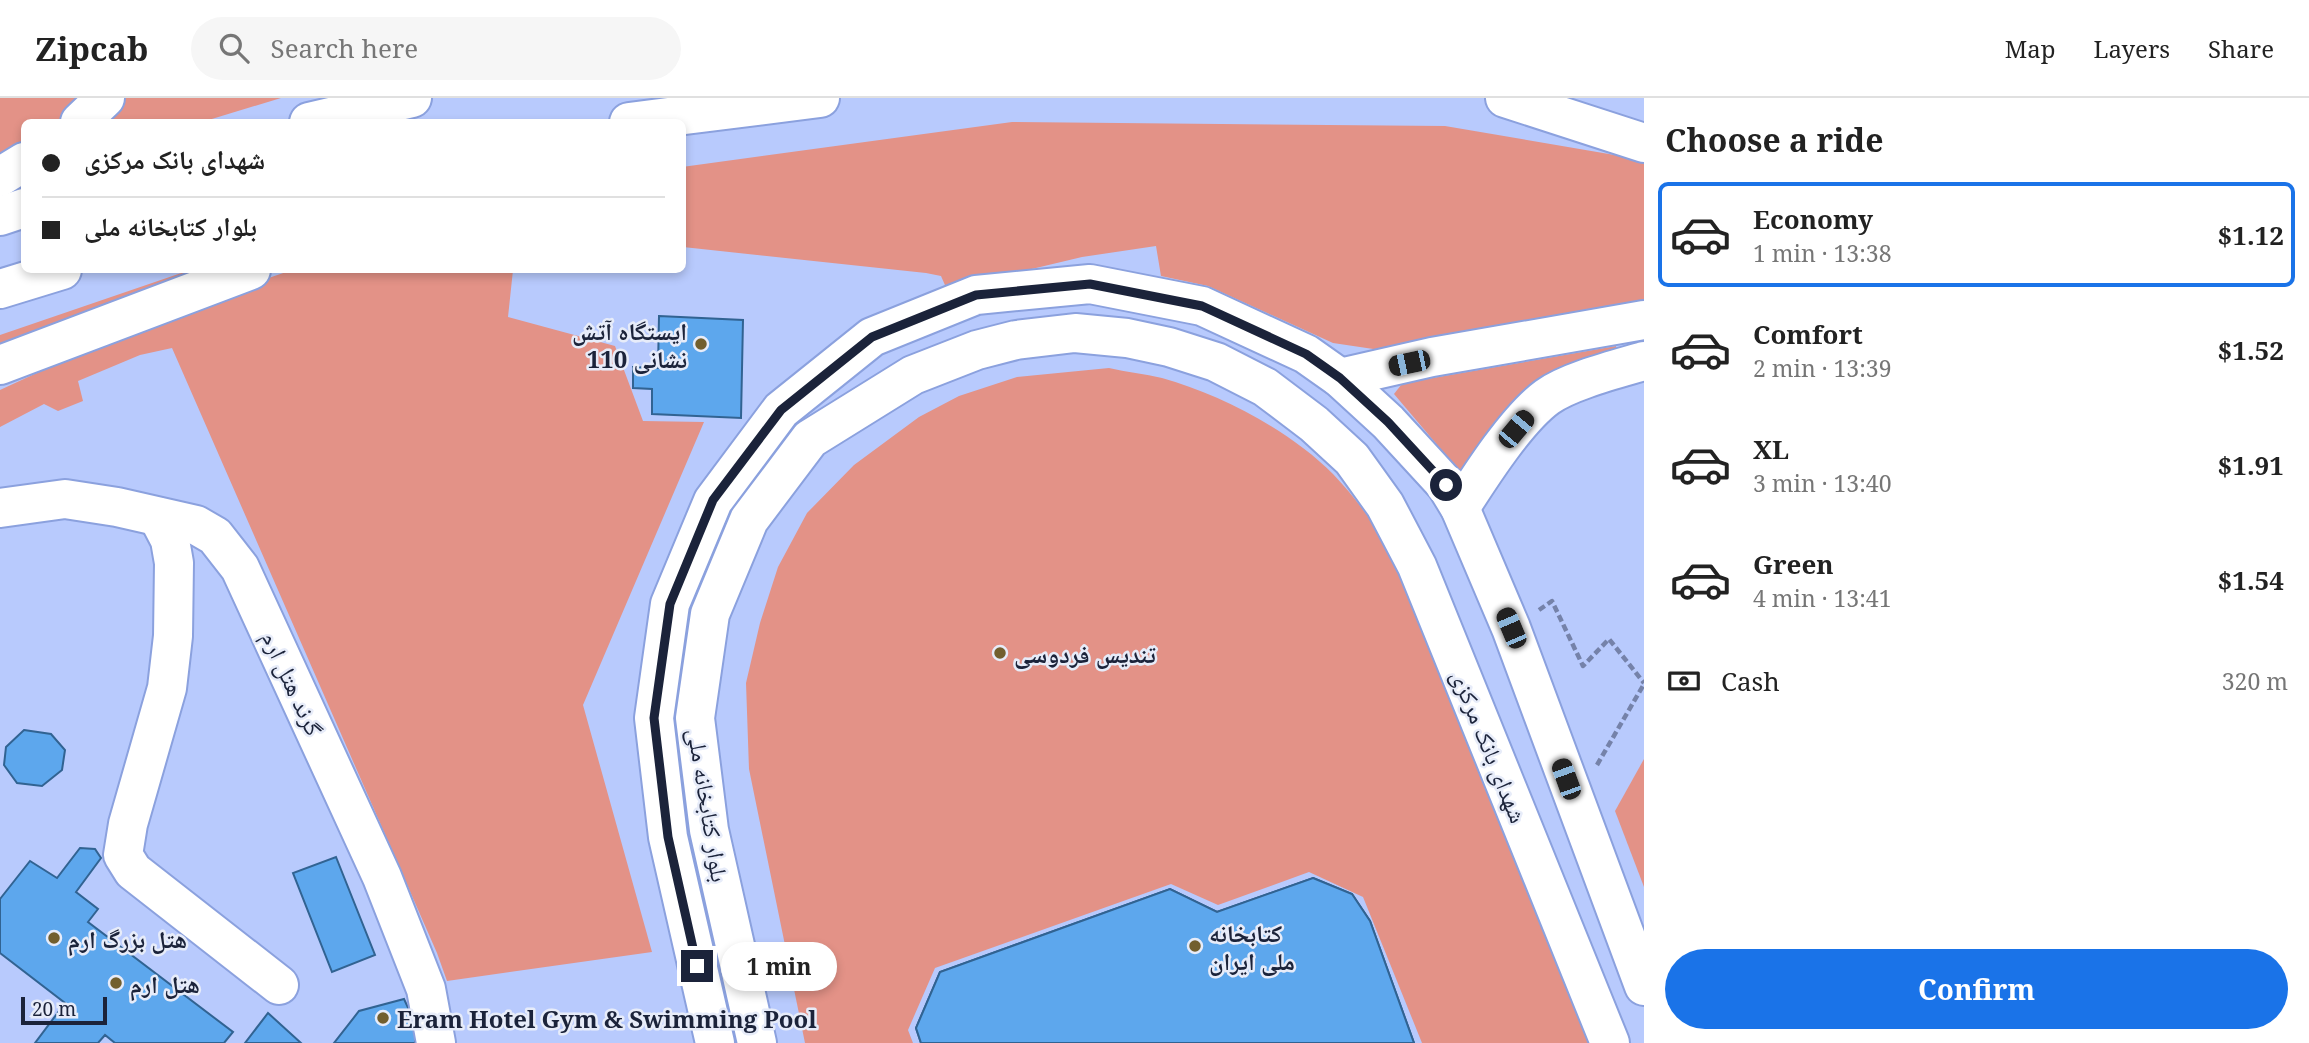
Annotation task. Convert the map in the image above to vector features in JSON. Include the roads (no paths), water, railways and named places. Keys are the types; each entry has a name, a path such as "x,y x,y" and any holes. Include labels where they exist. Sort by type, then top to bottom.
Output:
{"main road":[{"path":"83,119 105,98"},
{"path":"322,119 412,98"},
{"path":"653,119 820,98"},
{"path":"1505,98 1644,144"},
{"path":"0,177 21,164"},
{"path":"0,216 21,209"},
{"path":"0,289 52,273"},
{"path":"0,365 243,273"},
{"name":"بلوار کتابخانه ملی","path":"715,1043 668,837 654,718 670,604 713,500 781,410 872,337 895,327 976,295 1090,284 1202,306 1306,354 1340,378"},
{"path":"1340,378 1432,357 1644,320"},
{"path":"0,382 110,324"},
{"name":"بلوار کتابخانه ملی","path":"757,1043 709,830 695,718 710,614 748,520 810,439 913,375 990,346 1075,333 1126,338 1169,347 1216,362 1265,387 1314,424 1352,460"},
{"path":"1460,508 1516,429 1549,395 1644,361"},
{"path":"1340,378 1424,459 1446,485 1460,508 1511,628 1644,986"},
{"name":"شهدای بانک مرکزی","path":"1352,460 1385,505 1417,566 1610,1043"},
{"name":"گرند هتل ارم","path":"0,508 65,499 196,525 215,536 225,546 240,569 382,877 426,989 436,1043"},
{"path":"159,517 170,540 174,563 173,636 167,688 128,824 123,855 132,871 279,985"}],"place":[{"name":"ایستگاه آتش نشانی 110","path":"701,344"},
{"name":"تندیس فردوسی","path":"1000,653"},
{"name":"هتل بزرگ ارم","path":"54,938"},
{"name":"کتابخانه ملی ایران","path":"1195,946"},
{"name":"هتل ارم","path":"116,983"},
{"name":"Eram Hotel Gym & Swimming Pool","path":"383,1018"}]}
